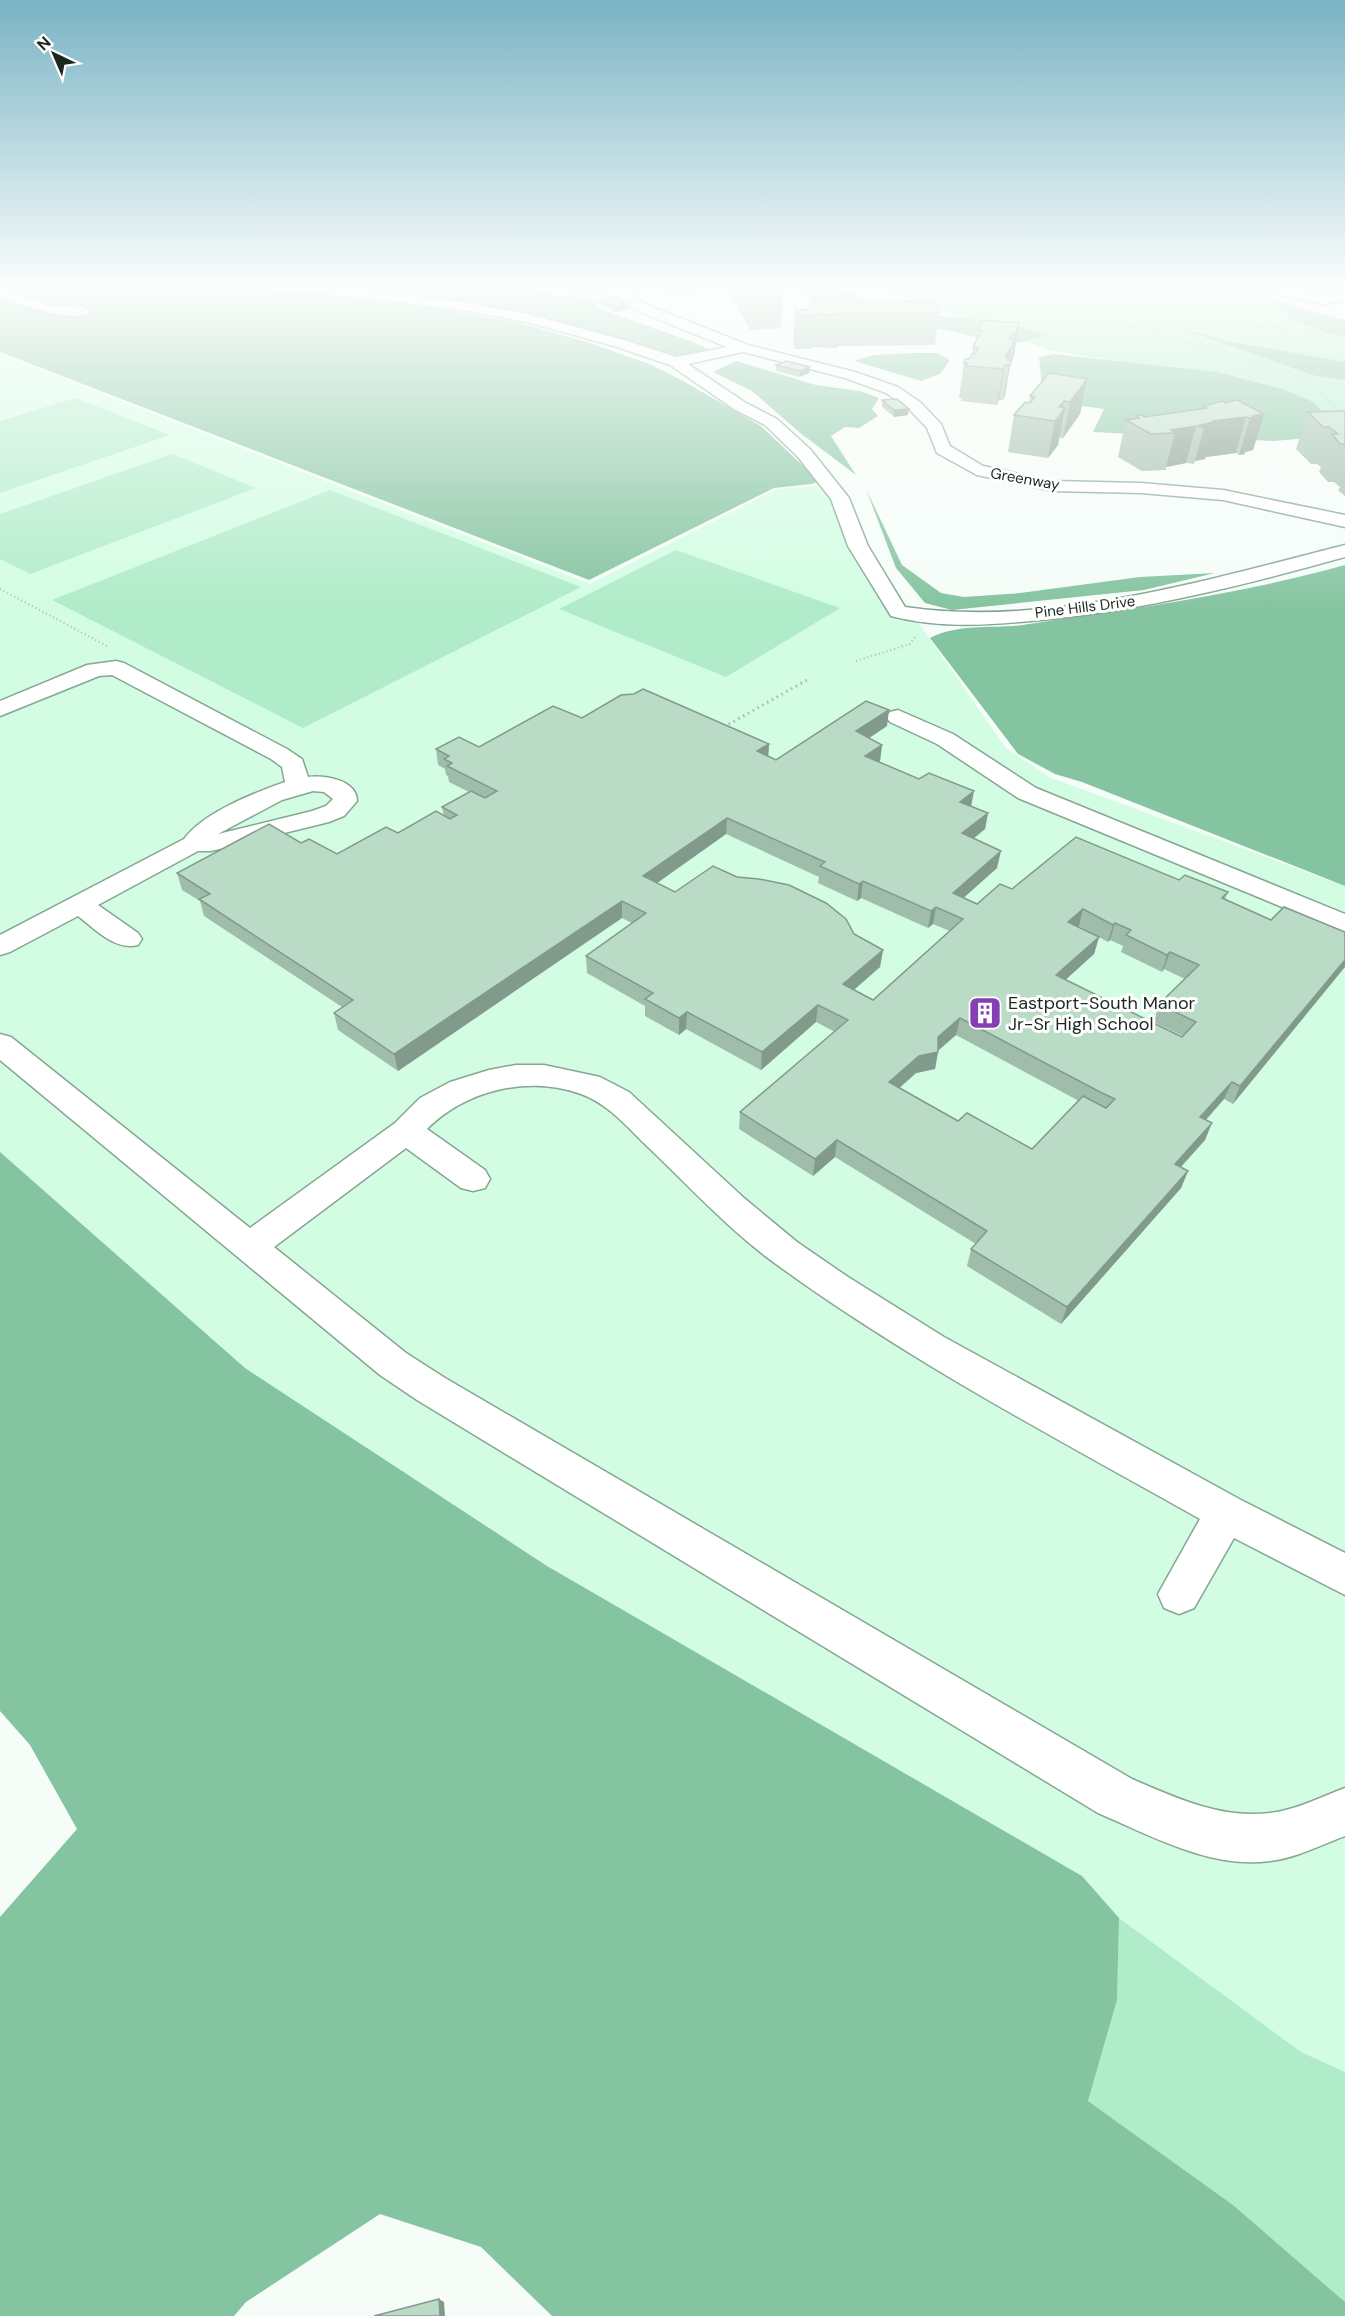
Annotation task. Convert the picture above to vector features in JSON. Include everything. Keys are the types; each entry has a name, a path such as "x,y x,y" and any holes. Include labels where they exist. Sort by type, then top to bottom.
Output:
{"street":[{"name":"Pine Hills Drive","path":"721,393 771,422 804,453 840,498 858,546 898,612 963,619 1108,607 1299,565 1345,551"},
{"name":"Greenway","path":"897,393 914,405 935,427 944,449 977,470 1052,486 1141,488 1223,495 1345,521"},
{"path":"0,710 95,670 117,668 279,754 293,764 298,785"},
{"path":"898,717 945,739 1027,793 1345,924"},
{"path":"0,946 193,844 211,843 320,817 335,811 345,801 345,794 338,787 323,783 298,785 281,790 202,832 193,844"},
{"path":"79,904 128,939"},
{"path":"0,1044 393,1364 431,1389 1114,1796 1176,1822 1225,1838 1270,1836 1299,1830 1345,1812"},
{"path":"249,1247 406,1131 431,1106 461,1090 489,1081 516,1076 544,1077 589,1085 618,1100 732,1207 785,1252 835,1287 931,1348 1226,1513 1345,1575"},
{"path":"406,1131 473,1179"},
{"path":"1179,1594 1226,1513"}],"path":[{"path":"1320,393 1337,410 1345,414"},
{"path":"0,589 110,648"},
{"path":"856,661 910,644 918,632 919,615"},
{"path":"723,727 807,680"}],"shaded area":[{"path":"0,393 100,393 590,584 777,489 822,485 1006,748 1049,777 1345,886 1345,2316 0,1213"},
{"path":"106,393 704,393 761,426 819,481 812,484 774,488 589,580"},
{"path":"754,393 866,393 879,398 872,409 878,416 859,428 845,427 831,436 856,475 799,432"},
{"path":"1040,393 1292,393 1313,402 1326,415 1307,438 1274,441 1093,432 1104,409 1038,400"},
{"path":"1257,393 1345,393 1345,427"},
{"path":"75,398 170,435 0,493 0,421"},
{"path":"172,454 256,488 30,574 0,559 0,514"},
{"path":"866,489 902,565 941,593 964,597 1020,593 1140,577 1215,573 1144,590 952,610 925,603 896,568"},
{"path":"330,490 581,587 303,728 52,600"},
{"path":"676,550 840,608 726,677 559,609"},
{"path":"1345,565 1345,886 1082,782 1055,774 1018,754 930,638 966,628 1017,626 1188,599 1267,584"},
{"path":"0,1152 245,1368 547,1566 1082,1876 1119,1918 1117,2000 1088,2101 1233,2205 1345,2302 1345,2316 552,2316 481,2247 380,2214 246,2302 234,2316 0,2316 0,1917 77,1829 30,1745 0,1711"},
{"path":"1119,1918 1301,2052 1345,2072 1345,2302 1233,2205 1088,2101 1117,2000"}],"building":[{"path":"1032,393 1077,393 1070,402 1064,401 1059,407 1065,408 1055,421 1014,415 1025,402 1030,403 1035,397 1030,396"},
{"path":"897,399 909,409 894,410 882,400"},
{"path":"1237,400 1264,414 1200,425 1204,427 1171,430 1175,433 1151,434 1126,420 1139,418 1136,416 1141,415 1144,417 1207,408 1204,406"},
{"path":"1345,411 1345,444 1340,444 1332,434 1338,434 1329,427 1323,427 1308,412"},
{"name":"Eastport-South Manor Jr-Sr High School","path":"643,689 769,744 757,751 776,760 866,701 889,710 856,731 882,745 865,756 919,779 929,773 974,791 960,802 988,813 962,833 1001,851 953,893 977,904 1000,884 1012,889 1076,837 1179,880 1185,875 1228,892 1222,898 1271,920 1284,907 1345,932 1345,960 1240,1086 1232,1082 1200,1117 1212,1123 1175,1164 1188,1171 1067,1307 971,1249 987,1231 837,1140 815,1159 740,1112 848,1020 818,1005 762,1052 687,1012 679,1018 645,999 653,993 586,956 646,913 622,901 394,1054 334,1013 353,1000 199,899 210,894 177,873 269,824 301,843 309,839 337,854 386,827 398,833 436,811 450,819 457,815 442,807 471,791 485,798 497,791 447,766 452,763 444,759 449,756 436,749 459,737 479,747 553,706 582,718 621,695 634,694","holes":["727,818 825,862 820,866 859,884 863,881 931,911 936,907 963,919 873,1000 843,984 883,950 854,934 846,919 826,903 789,885 737,877 713,866 675,892 643,876","1083,909 1113,925 1115,923 1131,930 1126,935 1167,955 1170,952 1199,965 1159,1004 1196,1022 1182,1037 1056,975 1099,937 1068,922","960,1018 1115,1099 1106,1108 1083,1096 1032,1149 967,1113 958,1121 889,1082 919,1056 938,1052 938,1037"]},
{"path":"439,2299 440,2316 374,2316"}],"place":[{"name":"Eastport-South Manor Jr-Sr High School","path":"985,1013"}]}
